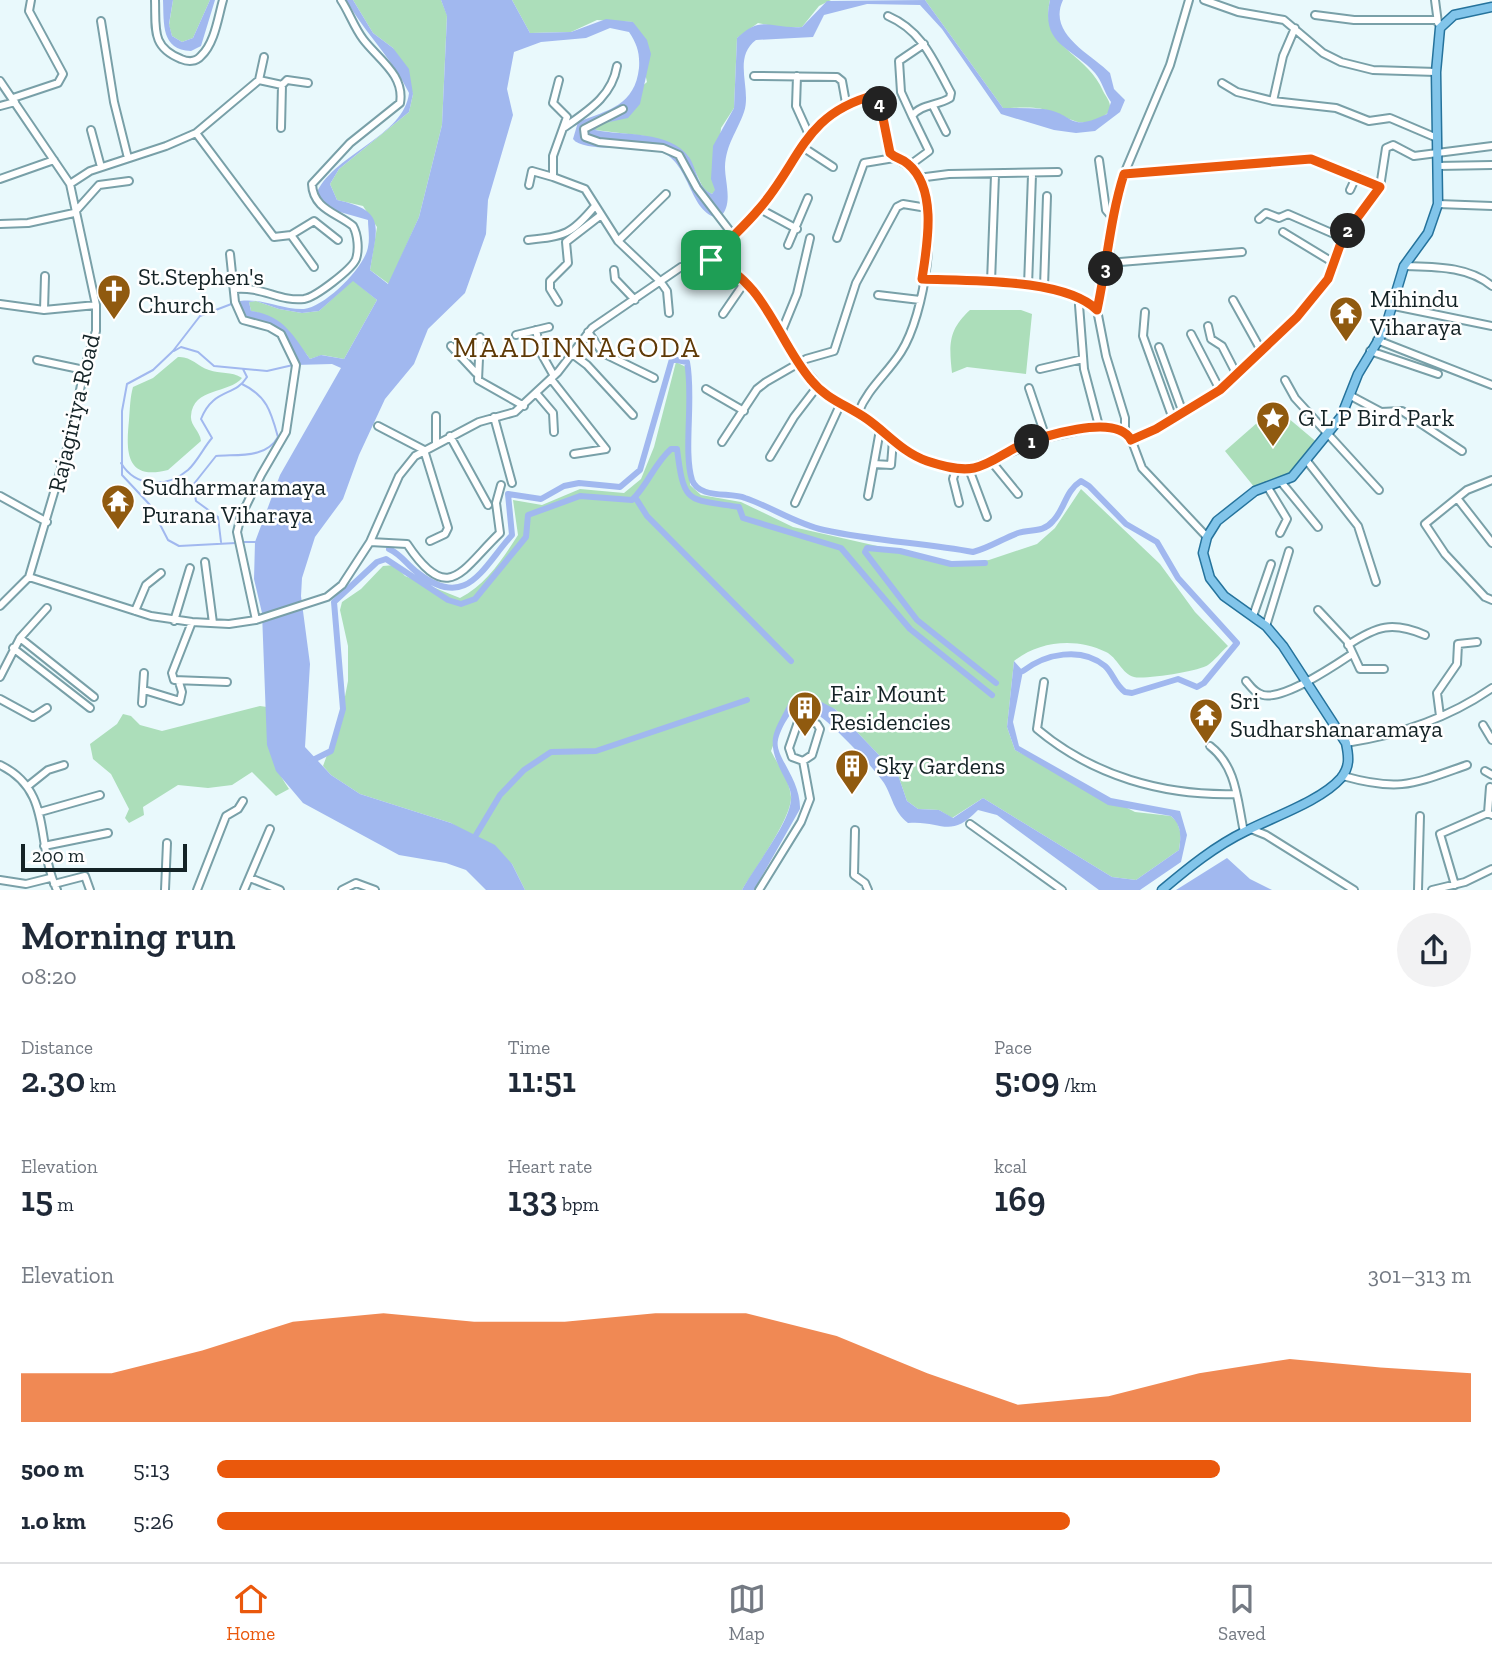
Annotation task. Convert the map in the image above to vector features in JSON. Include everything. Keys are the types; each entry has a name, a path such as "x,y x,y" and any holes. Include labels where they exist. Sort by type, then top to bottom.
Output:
{"main road":[{"path":"1162,890 1196,862 1247,830 1329,789 1343,776 1349,761 1346,743 1306,682 1266,626 1224,596 1210,578 1203,553 1207,537 1233,505 1267,486 1282,483 1307,461 1341,417 1370,351 1394,306 1404,266 1428,233 1438,204 1438,24 1454,15 1492,7"}],"street":[{"path":"0,106 58,83 63,74 29,11 31,0"},
{"path":"155,0 160,45 164,51 185,61 194,61 201,57 210,43 223,0"},
{"path":"234,289 253,287 289,299 305,299 316,295 352,266 357,257 353,226 319,205 313,193 313,184 350,143 400,103 401,93 393,72 361,37 341,0"},
{"path":"1189,0 1170,65 1124,174 1112,217 1108,263 1097,310 1106,356 1125,418 1125,431 1142,468 1207,537"},
{"path":"1204,0 1238,12 1284,20 1323,53 1341,62 1373,70 1436,72"},
{"path":"1315,15 1354,20 1438,24 1435,0"},
{"path":"888,16 907,24 924,44 951,93 950,99 933,106 923,106 912,116"},
{"path":"101,21 114,103 128,158"},
{"path":"1273,101 1283,56 1295,28"},
{"path":"910,165 929,151 901,93 899,61 924,44"},
{"path":"70,184 101,167 196,133 240,99 259,80 264,57"},
{"path":"565,127 598,104 615,82 617,66"},
{"path":"754,76 837,77 842,81 846,103"},
{"path":"797,76 796,106 810,136"},
{"path":"259,80 282,85"},
{"path":"281,128 282,85 286,80 308,83"},
{"path":"553,177 553,156 567,117 553,103 559,80"},
{"name":"Rajagiriya Road","path":"0,81 3,91 14,100 70,184 74,213 96,305 96,331 47,522 29,577 0,606"},
{"path":"1222,83 1237,92 1273,101 1325,106 1369,121 1390,118 1437,138"},
{"path":"29,577 174,621 213,623 258,619 319,599 342,585 370,542 398,476 415,456 450,436 524,406 553,378 588,332 689,264 711,260 760,209 810,136 846,103 875,95 879,98 890,153 894,158 910,165 918,178 927,208 928,233 920,300 902,351 872,386 858,413"},
{"path":"933,106 946,132"},
{"path":"623,109 584,129 586,139 663,148 679,155 697,188 733,235"},
{"path":"91,130 101,167"},
{"path":"196,133 274,237 291,235 314,221 338,240"},
{"path":"1131,440 1173,419 1220,390 1262,352 1318,292 1334,262 1343,237 1380,187 1386,148 1393,145 1414,156 1492,146"},
{"path":"801,146 833,167"},
{"path":"836,238 864,163 894,158"},
{"path":"1124,174 1311,159 1357,175 1380,187"},
{"path":"0,179 54,160"},
{"path":"1099,160 1106,211 1112,217"},
{"path":"1438,166 1492,165"},
{"path":"529,185 532,171 580,184 618,241 667,291 669,313"},
{"path":"918,178 949,174 1032,175 1058,172"},
{"path":"991,282 995,175"},
{"path":"1028,286 1032,175"},
{"path":"1350,190 1357,175"},
{"path":"0,223 28,223 74,213 99,186 129,181"},
{"path":"618,241 666,194"},
{"path":"1044,287 1047,196"},
{"path":"788,245 808,198"},
{"path":"722,442 757,389 799,363 834,351 856,283 897,207 904,204 927,208"},
{"path":"1438,204 1492,205"},
{"path":"527,240 561,236 575,230 596,206"},
{"path":"760,209 797,229"},
{"path":"1259,219 1266,213 1279,218 1288,215 1343,237"},
{"path":"558,302 550,289 550,281 568,263 566,242 601,215"},
{"path":"1283,232 1334,262"},
{"path":"291,235 314,267"},
{"path":"781,334 797,295 810,238"},
{"path":"1108,263 1242,252"},
{"path":"230,254 235,302 243,320 269,327 281,334 296,365 286,432 261,475 241,516 237,531 258,619"},
{"path":"711,260 745,282 765,305 799,363 817,387 840,405 858,413 917,457 969,469 992,461 1019,446 1046,438 1099,426 1125,431"},
{"path":"1404,266 1477,274 1492,286"},
{"path":"614,270 615,279 635,300"},
{"path":"44,310 45,276"},
{"path":"922,279 1056,288 1082,299 1097,310"},
{"path":"723,314 745,282"},
{"path":"878,295 920,300"},
{"path":"1082,299 1079,305 1083,359 1099,426"},
{"path":"1233,300 1262,352"},
{"path":"0,304 44,310 96,305"},
{"path":"1394,306 1492,326"},
{"path":"1145,312 1143,336 1173,419"},
{"path":"1208,326 1211,340 1222,346 1237,375"},
{"path":"516,335 549,327"},
{"path":"536,330 541,353 553,378 606,449 575,454"},
{"path":"588,332 603,353 654,378"},
{"path":"1191,334 1220,390"},
{"path":"477,374 480,337"},
{"path":"1377,340 1492,385"},
{"path":"451,346 477,374 481,384 524,406"},
{"path":"1159,346 1183,413"},
{"path":"1370,351 1438,374"},
{"path":"571,353 587,365 633,415"},
{"path":"1040,369 1083,359"},
{"path":"37,360 84,370"},
{"path":"1285,380 1295,398 1327,436 1379,490"},
{"path":"770,457 794,417 817,387"},
{"path":"1029,388 1046,438"},
{"path":"706,389 744,411"},
{"path":"536,393 553,414 554,432"},
{"path":"1351,396 1381,412 1402,411 1462,451"},
{"path":"795,503 840,405"},
{"path":"436,416 436,443"},
{"path":"494,417 512,484"},
{"path":"378,426 425,450 448,528 445,534 430,541"},
{"path":"867,496 880,430"},
{"path":"450,436 488,505"},
{"path":"874,464 891,466 893,440"},
{"path":"992,461 1018,494"},
{"path":"1307,461 1358,526 1376,582"},
{"path":"956,468 953,478 959,503"},
{"path":"969,469 987,517"},
{"path":"1492,480 1457,498 1425,524 1445,554 1485,597 1492,600"},
{"path":"1282,483 1318,527"},
{"path":"370,542 407,544 427,572 454,577 463,572 500,533 496,503 501,485"},
{"path":"1267,486 1287,519 1280,533"},
{"path":"0,496 47,522"},
{"path":"1457,498 1492,543"},
{"path":"1266,626 1289,551"},
{"path":"205,562 213,623"},
{"path":"1253,616 1271,565"},
{"path":"174,621 190,568"},
{"path":"135,611 146,584 161,573"},
{"path":"0,677 20,638 47,608"},
{"path":"1318,610 1348,645 1360,669 1384,669"},
{"path":"192,622 172,673 174,680 227,682"},
{"path":"1348,645 1380,626 1409,628 1425,635"},
{"path":"20,638 94,696"},
{"path":"1440,716 1437,693 1457,664 1458,644 1476,642"},
{"path":"13,649 90,708"},
{"path":"1246,681 1254,691 1264,695 1306,682 1352,654"},
{"path":"142,702 144,673"},
{"path":"1044,681 1037,729 1097,767 1140,784 1203,794 1236,793"},
{"path":"144,690 180,701 182,692 179,682"},
{"path":"1346,743 1396,735 1475,700 1492,688"},
{"path":"0,699 33,717 47,708"},
{"path":"804,720 820,729 812,755 803,761 792,757 789,748 797,722 804,720"},
{"path":"1483,725 1492,740"},
{"path":"1210,746 1225,758 1247,830 1266,835 1354,890"},
{"path":"759,890 801,822 810,799 803,761"},
{"path":"0,765 15,773 27,786 40,812 44,846 54,884"},
{"path":"27,786 48,770 64,765"},
{"path":"1343,776 1380,786 1408,785 1467,765"},
{"path":"1485,771 1492,775"},
{"path":"1455,885 1440,834 1490,814 1490,787"},
{"path":"40,812 100,795"},
{"path":"197,890 226,816 243,801"},
{"path":"1418,890 1420,816"},
{"path":"1265,821 1266,835"},
{"path":"970,824 1062,890"},
{"path":"244,890 271,829"},
{"path":"855,830 853,875 865,883 869,890"},
{"path":"44,846 108,833"},
{"path":"164,890 167,842"},
{"path":"1432,890 1455,885 1466,886 1492,869"},
{"path":"0,880 54,884 85,876 90,890"},
{"path":"250,878 280,890"},
{"path":"1043,890 1048,881"},
{"path":"342,890 356,883 375,890"}],"green space":[{"path":"173,0 210,0 193,38 182,42 172,36 169,25"},
{"path":"353,0 441,0 447,15 442,125 419,217 389,284 370,270 377,227 363,206 337,200 330,184 339,169 409,112 413,94 393,48 373,33"},
{"path":"512,0 831,0 819,6 802,27 782,28 758,23 737,38 734,108 721,128 715,191 712,194 704,190 688,156 645,136 595,130 595,126 647,82 633,22 597,20 571,32 530,33"},
{"path":"925,0 1050,0 1048,16 1051,29 1066,49 1096,78 1108,100 1110,111 1101,118 1086,123 1038,108 1003,108"},
{"path":"353,280 377,300 344,359 322,355 310,359 276,323 251,311 249,302 256,301 302,313 319,311"},
{"path":"970,310 1021,310 1032,314 1026,374 967,367 952,373 950,354 954,331"},
{"path":"178,357 187,358 209,370 242,378 229,387 205,395 193,407 191,419 201,441 168,470 143,471 131,461 129,452 128,432 133,387 153,378"},
{"path":"676,362 688,368 690,485 701,495 741,502 793,527 957,564 989,560 1037,544 1055,528 1081,489 1160,564 1195,612 1228,646 1203,667 1139,678 1130,675 1110,654 1094,647 1058,643 1035,649 1014,661 1007,727 1015,750 1135,812 1171,816 1177,822 1181,834 1179,850 1136,880 1112,877 983,798 952,818 939,810 918,809 907,801 898,775 835,709 791,698 771,751 788,785 790,806 779,830 742,890 525,890 512,864 451,823 360,794 331,775 323,766 341,717 348,681 348,646 340,610 342,602 361,589 383,566 395,565 405,576 460,598 486,578 518,535 513,500 542,505 580,489 624,493 641,479 654,447"},
{"name":"G L P Bird Park","path":"1275,407 1319,444 1291,476 1255,488 1225,451"},
{"path":"260,706 267,707 271,750 289,789 276,796 252,772 232,785 208,788 178,785 143,807 144,815 129,823 125,818 129,809 111,774 93,759 90,744 117,724 123,714 131,716 140,725 162,731"}],"water":[{"path":"163,0 173,0 169,24 172,36 182,42 193,38 210,0 215,0 201,46 191,51 181,50 169,41 164,26"},
{"path":"346,0 353,0 373,33 393,48 409,69 413,94 409,112 339,169 330,184 337,200 353,204 371,215 376,231 370,270 388,284 419,217 442,125 447,16 441,0 512,0 530,33 571,32 606,19 633,22 647,40 651,54 640,104 628,118 600,124 595,130 670,142 689,157 703,187 712,194 715,190 711,179 713,146 734,108 737,38 760,24 802,27 827,1 925,0 1003,108 1044,109 1078,122 1085,122 1107,114 1111,102 1095,73 1060,43 1049,27 1050,0 1063,0 1061,23 1066,33 1110,73 1114,89 1125,100 1120,112 1095,131 1076,133 1054,130 1001,114 942,29 920,5 867,4 824,15 813,37 756,40 749,47 744,65 746,103 727,152 725,167 728,194 724,213 719,218 702,208 678,166 661,152 588,146 573,139 578,122 619,104 632,90 637,80 639,58 629,32 610,28 586,38 541,42 514,52 507,89 513,115 488,200 486,234 465,293 428,329 414,364 385,399 359,455 343,499 315,537 302,578 301,596 310,664 305,747 331,775 360,794 451,823 495,845 512,864 525,890 486,890 466,870 446,863 399,855 303,803 276,771 267,745 262,613 254,579 255,542 280,475 341,368 332,364 295,365 277,330 264,322 241,316 240,301 256,301 296,309 313,307 333,294 360,265 369,244 368,220 326,208 317,192 326,178 383,133 404,108 409,93 395,68","holes":["353,281 377,300 344,359 321,355 310,359 286,328 271,317 251,311 249,302 256,301 302,313 319,311"]},
{"path":"1014,661 1023,671 1013,722 1019,746 1111,798 1180,811 1187,835 1181,862 1140,890 1099,890 997,815 978,810 952,827 908,823 896,809 884,783 858,752 820,716 802,707 794,711 787,720 778,740 780,753 796,788 800,809 754,890 742,890 789,809 791,792 777,761 773,742 776,727 791,698 812,697 835,709 898,775 907,801 918,809 939,810 953,818 983,798 1112,877 1136,880 1179,850 1180,832 1171,816 1108,805 1015,750 1007,727"},
{"path":"1227,858 1250,879 1272,890 1176,890"}],"waterway":[{"path":"234,303 200,316 173,351 153,370 127,384 122,411 122,475 150,505 168,540 179,546 236,543"},
{"path":"174,351 181,347 198,352 214,366 267,371 293,365"},
{"path":"389,549 435,584 449,588 461,586 482,572 512,535 508,494 541,499 564,486 579,483 620,487 640,470 672,359 687,362 689,468 692,480 701,490 739,496 824,530 973,552 1018,533 1049,525 1081,481 1126,524 1157,542 1178,578 1237,643 1204,683 1197,687 1178,679 1132,693 1125,692 1105,666 1085,656 1074,654 1042,660 1023,671"},
{"path":"121,463 135,477 152,483 171,480 188,470 212,438 201,419 206,409 218,397 242,383 247,377 243,369"},
{"path":"221,542 218,517 196,501 193,485 216,456 259,452 273,444 278,437 263,399 242,384"},
{"path":"309,762 331,751 343,709 334,602 377,562 386,559 448,600 461,604 475,599 526,537 528,515 580,496 632,500 671,449 677,449 682,481 691,496 698,500 739,507 743,518 841,548 910,629 992,695"},
{"path":"635,497 647,516 791,661"},
{"path":"242,542 255,542"},
{"path":"985,563 951,564 900,551 867,548 865,552 917,620 996,683"},
{"path":"476,835 500,795 524,770 551,752 596,751 747,700"}],"place":[{"name":"St.Stephen's Church","path":"114,321"},
{"name":"Mihindu Viharaya","path":"1346,343"},
{"name":"G L P Bird Park","path":"1273,448"},
{"name":"Sudharmaramaya Purana Viharaya","path":"118,531"},
{"name":"Fair Mount Residencies","path":"805,738"},
{"name":"Sri Sudharshanaramaya","path":"1206,745"},
{"name":"Sky Gardens","path":"852,796"}],"district":[{"name":"MAADINNAGODA","path":"577,347"}],"route":[{"path":"875,95 879,98 890,153 894,158 907,162 918,178 927,208 928,233 922,279 1056,288 1082,299 1097,310 1108,263 1114,207 1124,174 1311,159 1357,175 1380,187 1343,237 1328,279 1318,292 1262,352 1220,390 1156,429 1131,440 1127,433 1119,429 1099,426 1024,444 974,468 961,469 917,457 904,450 866,418 829,398 799,363 758,295 737,275 711,260 760,209 801,146 826,119 846,103 875,95"}]}
